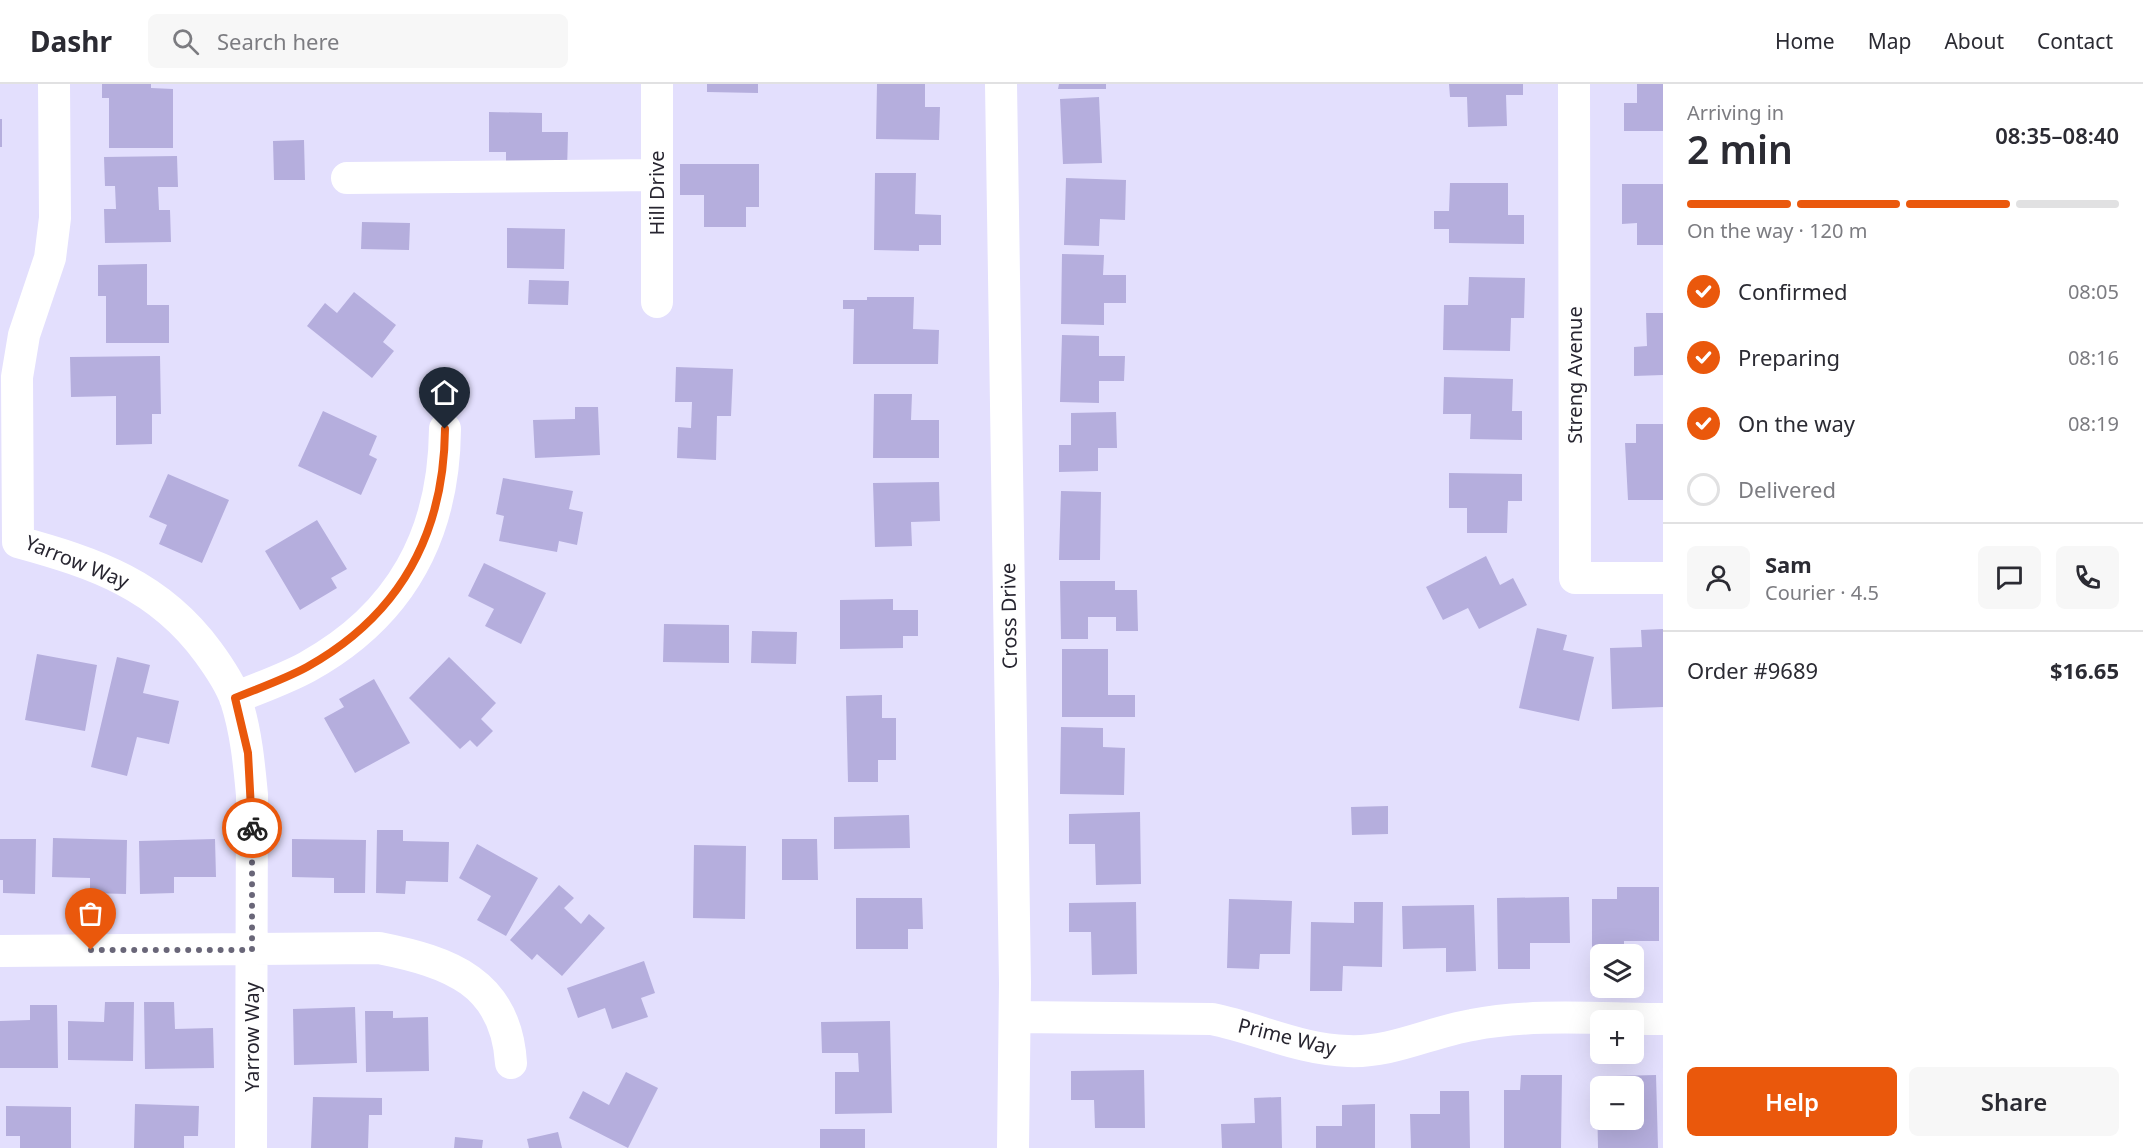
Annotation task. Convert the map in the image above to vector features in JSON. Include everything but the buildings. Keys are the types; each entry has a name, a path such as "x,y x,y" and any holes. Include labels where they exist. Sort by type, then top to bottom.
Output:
{"street":[{"name":"Yarrow Way","path":"54,84 55,218 50,258 24,335 17,377 18,542 75,558 109,571 140,588 170,610 198,638 221,669 235,698 248,753 252,795 251,1148"},
{"name":"Hill Drive","path":"657,84 657,302"},
{"name":"Cross Drive","path":"1001,84 1015,1017 1013,1148"},
{"name":"Streng Avenue","path":"1574,84 1575,578 1663,578"},
{"path":"347,178 657,175"},
{"path":"235,698 307,667 372,619 398,589 416,562 439,499 445,462 445,429"},
{"path":"0,951 380,948 422,957 459,974 482,991 495,1006 504,1019 511,1063"},
{"name":"Prime Way","path":"1015,1017 1212,1019 1242,1025 1319,1048 1348,1052 1381,1050 1471,1025 1519,1018 1663,1019"}],"way so far":[{"path":"91,950 252,950 252,828"}],"route":[{"path":"252,828 248,753 235,698 307,667 342,644 372,619 398,589 416,562 439,499 445,462 445,429"}]}
